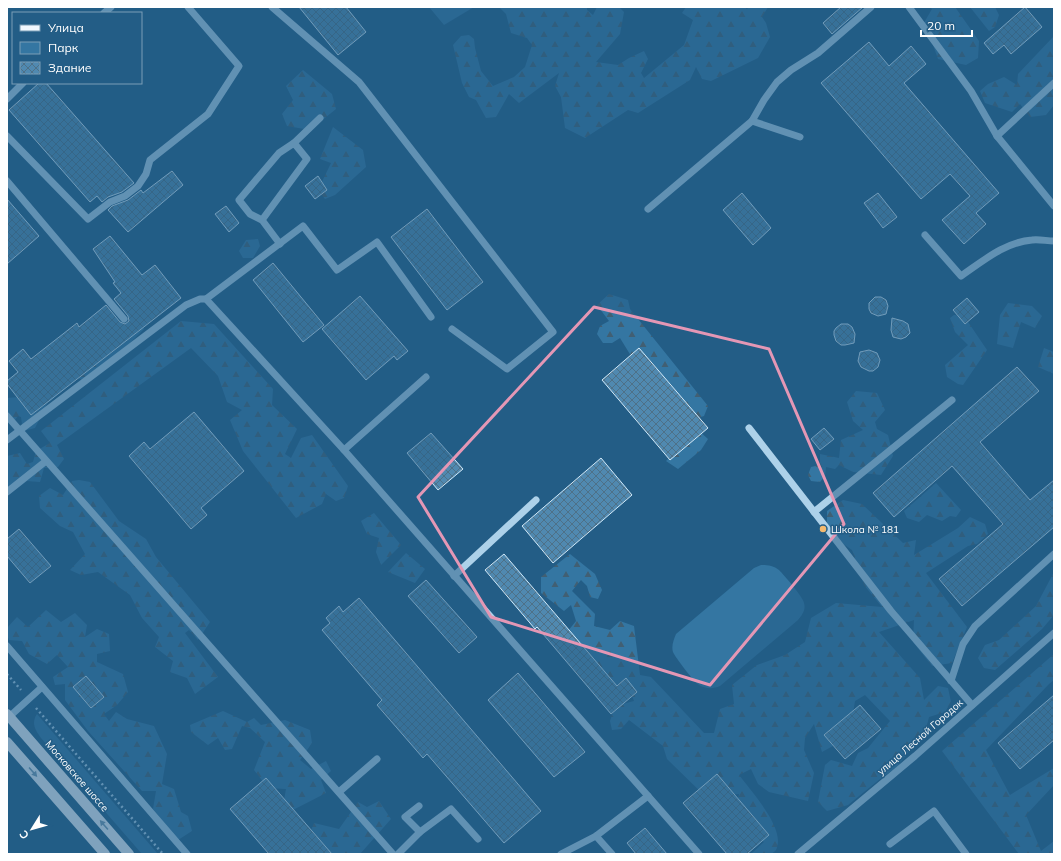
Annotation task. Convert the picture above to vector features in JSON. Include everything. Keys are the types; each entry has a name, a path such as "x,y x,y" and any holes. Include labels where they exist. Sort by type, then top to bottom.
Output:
{"main road":[{"name":"Московское шоссе","path":"8,715 129,854"},
{"path":"7,742 105,854"}],"street":[{"path":"7,136 88,219 110,202 125,196 138,186 146,174 150,160 208,114 239,66 188,7"},
{"path":"272,7 359,82 552,332 507,369 452,329"},
{"path":"648,209 752,121 764,100 777,82 791,70 818,53 871,7"},
{"path":"909,7 970,91 997,136 1054,206"},
{"path":"997,136 1054,83"},
{"path":"7,99 22,84"},
{"path":"280,244 262,220 250,214 239,200 279,153 294,143 320,118"},
{"path":"752,121 800,137"},
{"path":"262,220 307,159 294,143"},
{"path":"7,181 124,320"},
{"path":"7,440 186,305 200,299 206,299 303,226 338,270 377,242 432,317"},
{"path":"925,235 961,276 989,257 1012,244 1033,240 1054,241"},
{"path":"206,299 344,450 699,854"},
{"path":"344,450 426,377"},
{"path":"814,512 952,400"},
{"path":"7,416 393,854"},
{"path":"749,428 891,611 972,705"},
{"path":"7,492 46,461"},
{"path":"454,576 536,500"},
{"path":"951,682 964,644 975,626 1054,554"},
{"name":"улица Лесной Городок","path":"798,854 916,756 1053,635"},
{"path":"7,646 188,854"},
{"path":"8,715 42,687"},
{"path":"339,792 377,759"},
{"path":"562,854 596,836 648,796"},
{"path":"419,806 405,817 420,832"},
{"path":"398,854 420,832 451,809 478,839"},
{"path":"890,844 934,810 966,854"},
{"path":"596,836 612,854"}],"path":[{"path":"7,674 163,854"}],"highlighted area":[{"path":"594,307 769,349 844,524 710,685 491,617 418,497"}],"green space":[{"path":"429,7 474,7 444,25"},
{"path":"499,7 587,7 587,10 593,15 597,7 619,7 624,12 620,34 596,62 618,65 644,51 648,59 641,73 644,78 684,45 693,20 682,13 686,7 744,7 747,9 749,7 768,7 762,17 766,23 770,37 758,58 711,81 702,79 696,67 690,80 638,113 628,110 585,138 565,128 561,97 555,86 559,73 519,103 509,94 496,117 486,118 476,100 469,97 462,83 453,45 461,36 469,35 474,39 481,71 493,86 514,77 525,67 532,45 527,38 511,33 506,14"},
{"path":"930,7 955,7 979,41 978,58 966,65 938,59 932,42 921,28 932,9"},
{"path":"970,7 995,7 999,15 995,27 989,31"},
{"path":"1054,36 1054,105 1046,115 1030,117 1020,104 1012,112 985,103 980,91 988,84 1004,77 1017,85 1018,74"},
{"path":"303,70 332,94 336,109 310,130 287,126 282,114 293,100 286,86"},
{"path":"333,127 363,150 366,167 335,195 325,199 318,190 331,163 320,159"},
{"path":"258,239 260,246 253,258 243,258 239,251 246,240"},
{"path":"609,294 628,300 630,309 708,406 704,416 688,421 636,364 620,338 612,343 603,343 597,334 600,326 609,321 597,305"},
{"path":"1008,303 1032,306 1042,316 1035,328 1021,322 1013,348 997,344 1000,315"},
{"path":"954,315 964,316 987,350 963,385 958,384 947,377 945,365 968,345 955,332 950,318"},
{"path":"140,321 144,329 123,350 82,380 77,377"},
{"path":"181,321 214,324 273,389 272,405 297,429 285,454 291,458 301,438 312,435 348,486 344,498 336,501 326,494 322,504 296,518 243,451 230,420 242,410 227,402 218,376 191,348 57,445 64,459 58,467 44,468 40,482 27,481 7,496 7,456 20,453 27,464 33,462 36,451 50,443 41,431"},
{"path":"1044,348 1054,352 1054,374 1038,367"},
{"path":"53,387 54,398 47,404 35,428 23,431 21,417 18,416 12,424 7,421 7,398 19,397"},
{"path":"856,391 877,393 885,410 875,422 877,429 888,435 893,456 881,475 853,472 839,465 835,469 826,467 825,476 820,482 811,481 808,475 811,467 820,465 820,454 839,458 841,440 863,430 853,421 847,402"},
{"path":"699,431 708,439 701,450 678,469 666,461"},
{"path":"79,480 90,482 119,521 146,539 156,557 210,622 198,640 189,630 185,633 218,677 195,694 187,678 170,672 173,661 155,647 159,637 142,618 130,595 98,572 81,575 70,570 85,554 73,532 60,526 40,508 39,496 50,488 63,495 72,481"},
{"path":"936,483 961,510 956,517 950,516 942,521 927,515 919,522 907,518 904,511"},
{"path":"843,500 862,504 903,543 916,540 914,555 958,528 970,517 985,524 988,534 977,544 968,546 926,573 967,627 952,663 932,666 913,642 914,620 879,632 920,678 924,700 938,686 948,688 951,702 945,712 929,717 926,729 897,767 848,805 827,811 818,802 825,765 831,760 852,766 858,753 868,748 890,721 865,695 855,701 849,737 822,752 814,724 805,738 804,750 814,773 808,801 769,792 758,784 751,769 739,775 765,810 776,830 778,839 776,849 771,854 751,854 764,842 742,826 736,809 739,794 707,798 667,759 663,746 629,720 621,729 612,730 610,721 615,706 634,701 630,689 618,695 564,636 576,621 571,605 564,611 541,593 541,577 570,554 595,574 602,590 598,599 590,597 587,586 581,580 572,591 595,614 594,626 610,630 620,621 634,626 640,675 651,677 704,733 714,733 720,709 734,704 732,685 757,665 785,655 805,642 811,618 836,603 882,607 864,585 852,550 839,541 827,526 827,511"},
{"path":"374,513 401,545 381,565 376,552 379,538 367,534 361,521"},
{"path":"406,553 425,569 415,583 388,572"},
{"path":"761,565 777,569 793,586 803,600 803,612 798,620 720,686 710,688 699,685 677,659 672,650 676,634 754,568"},
{"path":"1054,572 1054,615 1042,629 995,670 984,668 978,658 985,645 999,640 1036,606"},
{"path":"46,610 61,622 75,613 87,625 85,637 97,629 109,634 110,651 97,654 97,662 123,674 128,692 117,705 104,714 109,721 116,712 127,719 154,726 167,754 162,784 174,789 181,812 188,816 192,831 178,840 153,809 156,791 142,791 88,731 65,700 65,684 55,685 53,677 68,667 57,655 47,664 29,654 22,641 9,640 7,628 17,617 28,627","holes":["86,676 104,697 91,708 74,687"]},
{"path":"1054,654 1054,680 986,750 1010,795 1054,768 1054,785 1026,815 1041,851 1054,841 1054,854 1019,854 942,751"},
{"path":"223,711 247,722 254,718 261,725 285,720 310,730 312,743 300,760 311,769 326,761 331,771 321,780 326,793 291,811 283,806 286,789 268,788 254,770 265,742 250,728 242,726 232,749 225,750 218,738 208,745 191,732 190,725"},
{"path":"37,714 158,854 142,854 41,738 34,726 34,720"},
{"path":"379,801 391,819 360,854 327,854 307,840 314,823 339,829 358,802 367,807"}],"building":[{"path":"299,7 346,7 366,32 338,55"},
{"path":"841,7 863,7 832,34 823,23"},
{"path":"1025,7 1042,27 1011,54 1004,45 993,54 984,43"},
{"path":"869,42 889,66 911,46 926,64 904,83 999,193 976,213 986,224 964,244 942,220 970,196 950,174 921,199 821,83"},
{"path":"38,84 47,84 134,183 122,192 108,197 102,202 97,196 90,202 9,110"},
{"path":"172,171 183,185 128,232 108,210 112,206 128,200 141,190 143,193"},
{"path":"318,176 327,190 315,199 305,186"},
{"path":"742,193 771,228 753,245 723,210"},
{"path":"878,193 897,217 883,228 864,203"},
{"path":"7,199 39,236 7,264"},
{"path":"226,206 239,223 229,232 215,214"},
{"path":"427,209 483,282 447,310 391,237"},
{"path":"110,236 142,275 155,265 181,298 31,415 7,384 7,381 18,372 9,361 23,349 31,359 77,323 79,327 106,305 120,322 125,324 129,321 128,316 114,299 121,293 113,283 115,282 93,249"},
{"path":"273,263 324,325 303,342 253,280"},
{"path":"360,296 408,351 397,360 394,356 366,380 322,329"},
{"path":"875,297 881,297 886,300 888,306 886,314 878,316 871,313 869,303"},
{"path":"967,298 979,312 965,324 953,310"},
{"path":"892,318 908,324 910,333 906,337 901,339 893,337 891,330"},
{"path":"841,324 848,324 852,327 855,334 854,343 841,345 836,341 834,331"},
{"path":"639,348 708,428 670,460 602,380"},
{"path":"869,350 877,353 880,360 878,367 873,371 869,371 861,367 858,361 860,352"},
{"path":"1017,367 1039,391 980,442 1030,500 1054,480 1054,527 962,606 939,579 1003,524 952,466 894,517 873,493"},
{"path":"194,412 244,471 201,508 207,515 191,529 129,456 144,442 150,449"},
{"path":"824,428 834,439 820,450 811,439"},
{"path":"431,433 463,469 438,490 407,453"},
{"path":"601,458 632,495 553,563 522,526"},
{"path":"19,529 51,566 30,583 7,556 7,539"},
{"path":"504,554 617,686 626,678 637,692 611,714 537,627 535,629 485,570"},
{"path":"426,580 477,637 459,653 408,596"},
{"path":"359,598 541,811 504,843 427,754 423,758 377,705 382,700 322,630 330,623 326,618 339,606 343,612"},
{"path":"518,673 585,752 554,777 488,700"},
{"path":"86,676 104,697 91,708 73,687"},
{"path":"1054,695 1054,740 1020,769 998,743"},
{"path":"860,705 881,729 845,759 824,735"},
{"path":"717,774 769,835 747,854 727,854 683,803"},
{"path":"266,778 332,854 269,854 230,809"},
{"path":"645,828 667,854 636,854 627,843"}],"place":[{"name":"Школа № 181","path":"823,529"}]}
